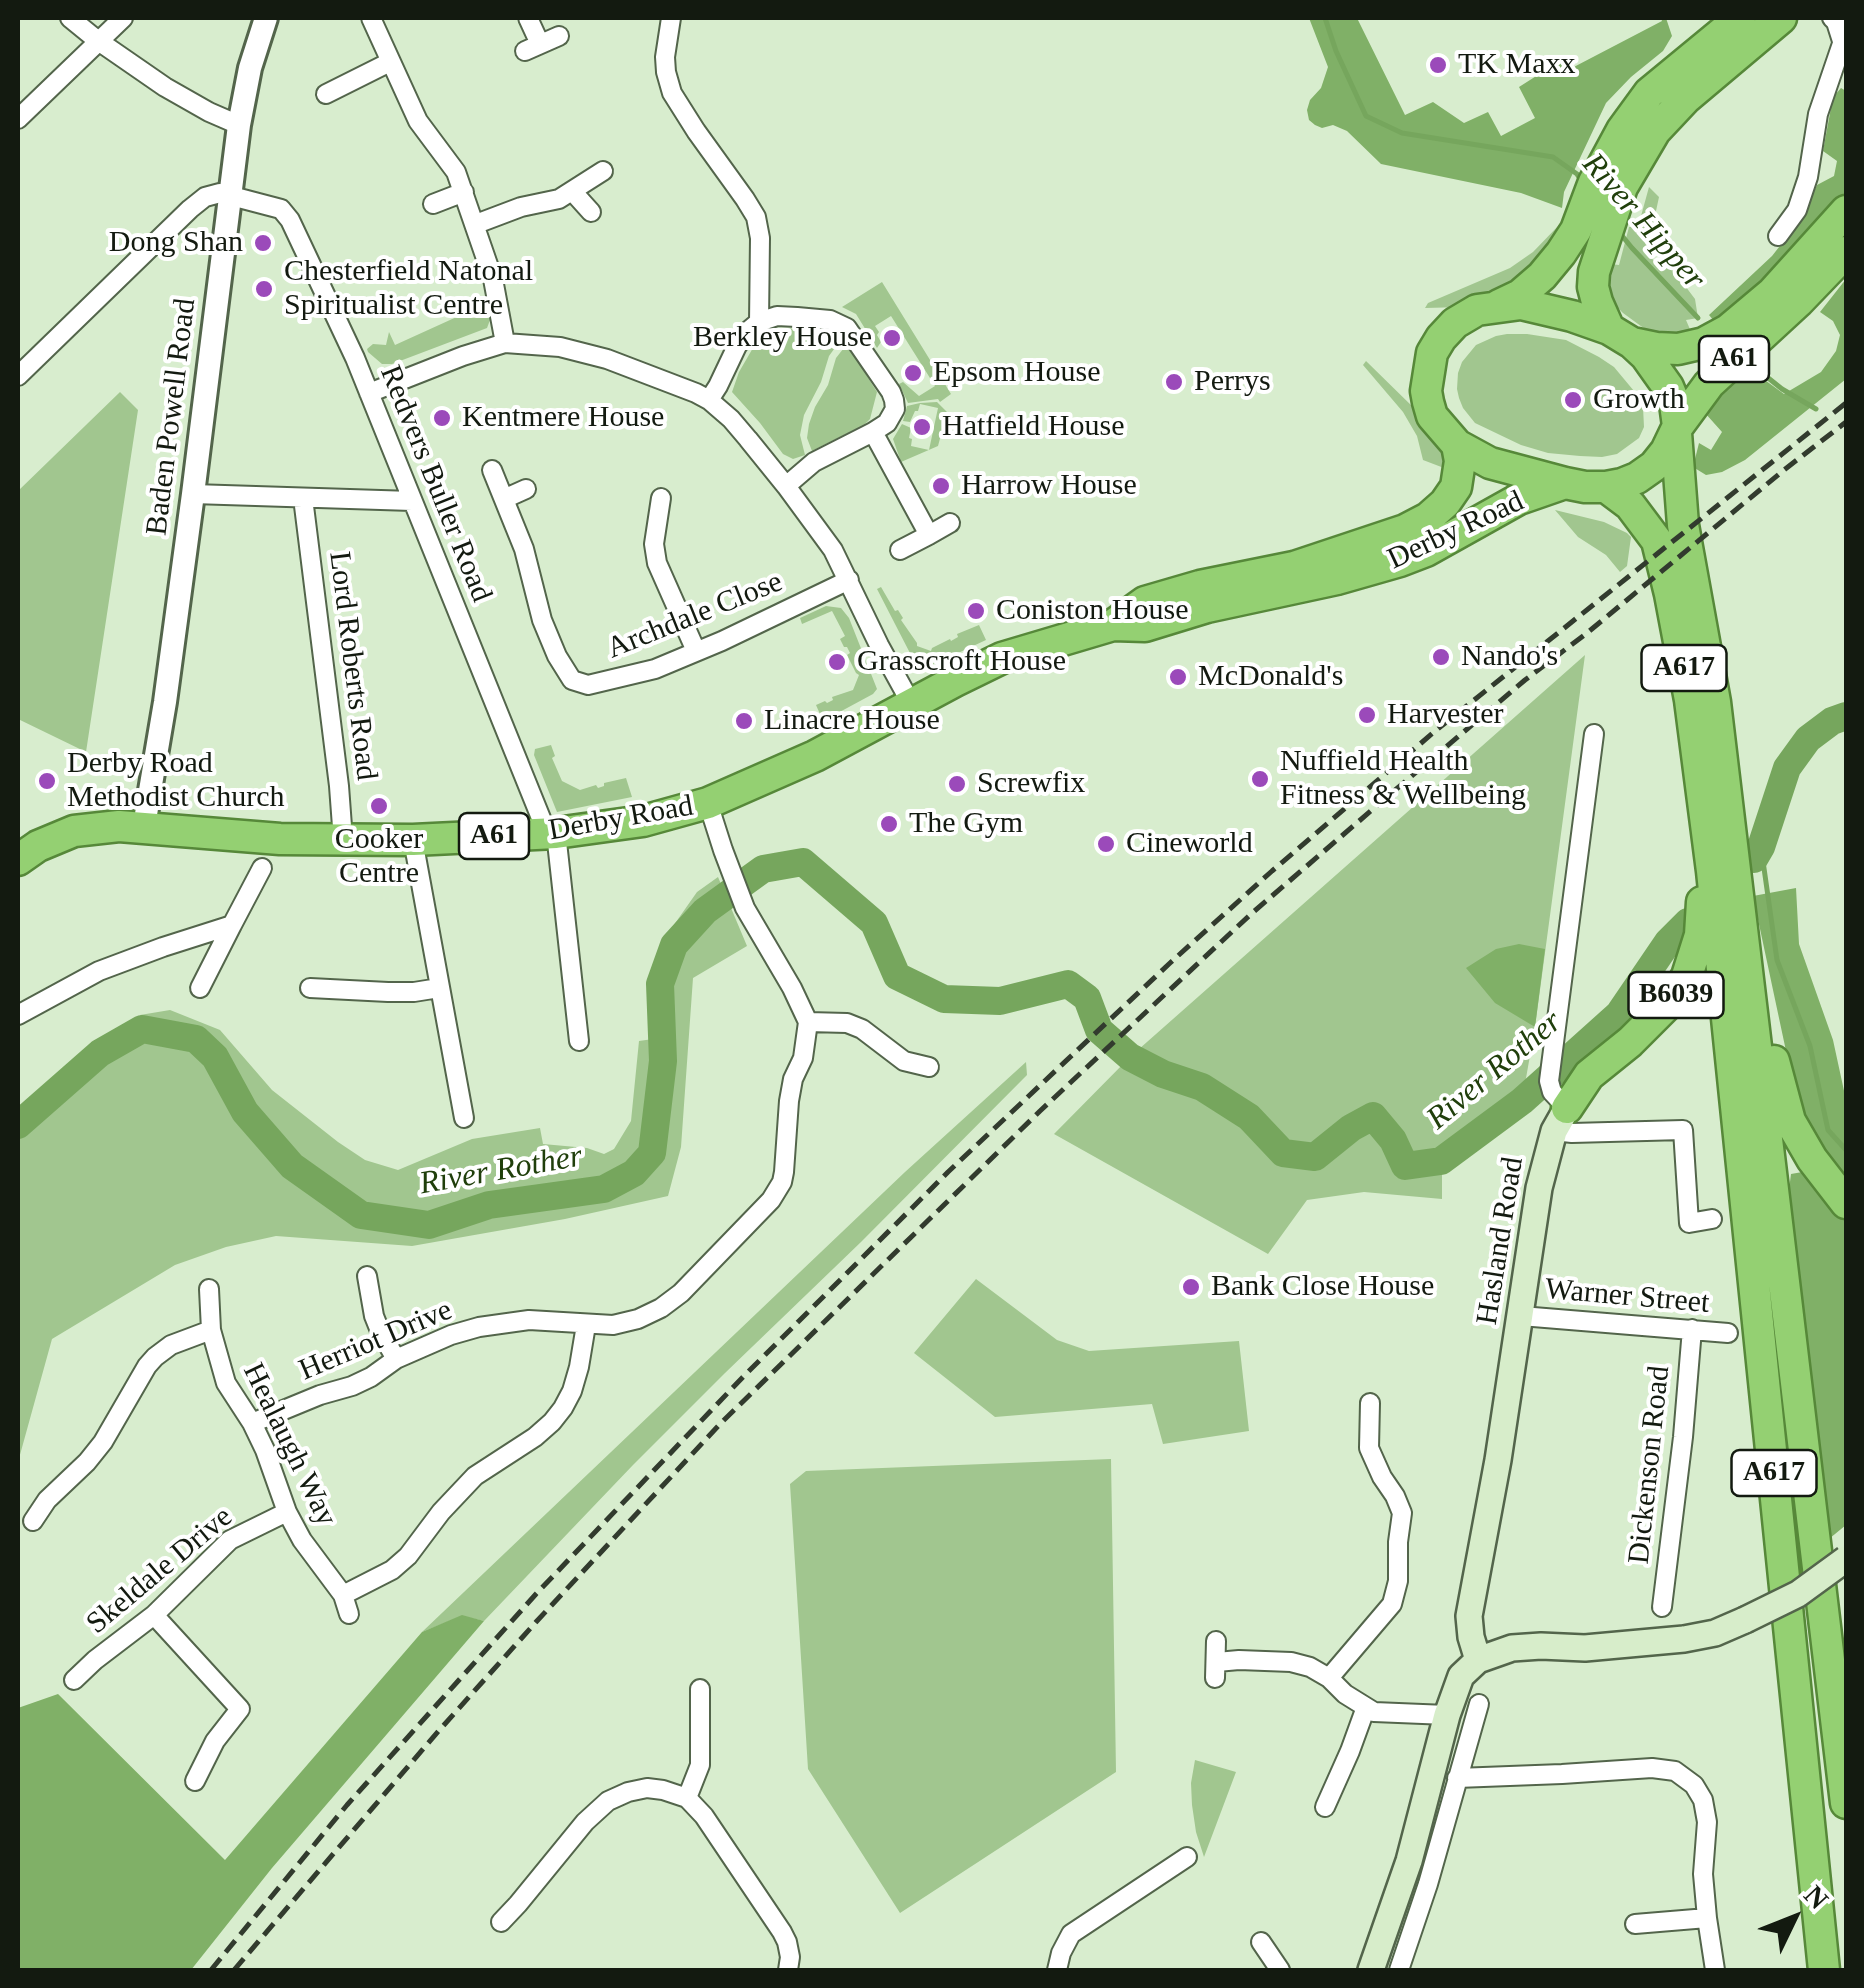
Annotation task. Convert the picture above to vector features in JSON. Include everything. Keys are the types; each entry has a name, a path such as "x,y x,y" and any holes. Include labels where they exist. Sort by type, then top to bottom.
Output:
{"highway":[{"path":"1620,336 1520,304 1477,310 1455,323 1432,354 1426,391 1432,416 1457,445 1490,462 1585,487 1622,484 1646,472 1666,451 1677,429 1675,404 1668,388 1646,356 1602,317 1594,287 1601,205 1622,130 1650,92 1740,18"},
{"path":"1498,305 1520,295 1542,276 1576,230 1622,187 1655,131 1686,98 1781,18"},
{"name":"A61","path":"1620,336 1678,349 1704,343 1728,330 1772,294 1846,211"},
{"name":"A61","path":"1677,429 1708,384 1846,252"},
{"name":"A617","path":"1677,429 1683,525 1715,702 1846,1802"},
{"name":"Derby Road","path":"144,826 270,838 413,840 552,833 644,821 708,803 815,756 1002,658 1113,625 1146,602 1200,586 1294,567 1405,530 1428,518 1456,487 1460,462 1457,445"},
{"name":"Derby Road","path":"1113,625 1145,626 1207,607 1373,570 1426,551 1519,499 1565,483"},
{"name":"A617","path":"1606,487 1630,505 1657,541 1690,700 1712,871 1824,1970"},
{"name":"A61","path":"18,860 38,846 74,831 144,826"},
{"name":"B6039","path":"1558,1110 1589,1074 1630,1042 1674,999 1687,976 1700,935 1702,902 1712,871"},
{"path":"1742,932 1790,1120 1812,1160 1846,1204"}],"main road":[{"name":"Hasland Road","path":"1478,1660 1469,1616 1522,1316 1539,1188 1558,1110"},
{"path":"1371,1970 1409,1862 1446,1715 1461,1676 1478,1660 1512,1648 1585,1648 1715,1633 1798,1594 1846,1559"}],"street":[{"path":"70,18 165,88 239,125"},
{"path":"18,119 123,18"},
{"name":"Baden Powell Road","path":"144,826 194,494 239,125 250,68 266,18"},
{"path":"371,18 418,121 448,158 464,192 494,279 505,343"},
{"path":"528,18 533,48 559,36"},
{"path":"672,18 665,57 672,93 756,217 760,238 759,322"},
{"path":"1778,236 1797,210 1808,178 1818,114 1844,37 1832,18"},
{"path":"326,94 390,62"},
{"path":"476,224 560,199 603,171"},
{"path":"433,204 464,192"},
{"path":"573,192 590,212"},
{"path":"18,376 190,209 205,198 220,193 232,195"},
{"name":"Redvers Buller Road","path":"232,195 276,206 290,220 355,358 552,833 579,1041"},
{"path":"709,400 736,346 759,322 776,316 797,317 830,320 846,328 894,400 892,416 873,432 814,462 786,486"},
{"path":"369,394 505,343 560,348 607,359 709,400 731,419 833,550 912,704"},
{"path":"873,432 929,535"},
{"name":"Archdale Close","path":"492,470 524,548 542,620 556,656 572,680 588,685 655,668 849,580"},
{"path":"506,498 526,490"},
{"path":"194,494 412,501"},
{"name":"Lord Roberts Road","path":"304,498 344,840"},
{"path":"661,498 666,528 654,544 656,563 696,651"},
{"path":"900,550 950,524"},
{"name":"Hasland Road","path":"1558,1110 1549,1081 1552,1048 1594,734"},
{"path":"708,803 745,908 808,1022 847,1023 862,1029 901,1068 929,1067"},
{"path":"413,840 464,1118"},
{"path":"200,988 262,868"},
{"path":"18,1014 99,971 232,925"},
{"path":"310,988 414,992 439,988"},
{"name":"Herriot Drive","path":"252,1422 371,1378 396,1359 479,1327 530,1320 614,1325 661,1308 681,1293 771,1200 782,1182 789,1102 803,1058 808,1022"},
{"path":"1558,1110 1572,1134 1682,1130 1689,1223 1712,1219"},
{"path":"367,1276 377,1297 380,1332 396,1359"},
{"name":"Healaugh Way","path":"209,1289 212,1330 226,1384 252,1422 287,1512 302,1540 343,1596 349,1614"},
{"name":"Warner Street","path":"1522,1316 1728,1332"},
{"path":"343,1596 392,1570 475,1476 552,1422 572,1391 586,1325"},
{"name":"Dickenson Road","path":"1662,1607 1692,1329"},
{"path":"32,1521 41,1496 87,1462 103,1442 147,1366 171,1345 212,1330"},
{"path":"1329,1678 1392,1604 1398,1581 1402,1513 1369,1448 1370,1403"},
{"name":"Skeldale Drive","path":"74,1680 154,1615 230,1540 287,1512"},
{"path":"154,1615 240,1709 215,1741 195,1781"},
{"path":"1216,1642 1216,1670 1239,1660 1291,1662 1329,1678 1345,1694 1374,1712 1446,1715"},
{"path":"687,1798 700,1765 696,1701"},
{"path":"1399,1970 1480,1704"},
{"path":"1336,1798 1366,1708"},
{"path":"1436,1754 1463,1759"},
{"path":"1457,1778 1652,1768 1675,1771 1694,1785 1703,1800 1707,1822 1703,1874 1716,1970"},
{"path":"501,1922 531,1900 585,1822 608,1801 647,1788 663,1790 687,1798 713,1830 782,1932 790,1957 788,1970"},
{"path":"1057,1970 1071,1934 1088,1921 1152,1890 1187,1857"},
{"path":"1634,1924 1706,1918"}],"green space":[{"path":"1309,18 1357,18 1405,115 1433,102 1464,123 1488,112 1501,136 1535,118 1519,87 1563,59 1570,69 1662,21 1661,18 1666,18 1672,36 1663,51 1606,103 1564,192 1562,208 1521,193 1381,164 1347,131 1333,125 1315,125 1307,110 1328,67"},
{"path":"1841,88 1846,91 1846,197 1792,257 1718,326 1709,315 1772,256 1801,219 1817,185 1834,176 1837,161 1823,151 1833,97"},
{"path":"1649,187 1659,197 1647,253 1656,263 1664,258 1695,299 1698,318 1686,320 1692,334 1679,337 1649,332 1613,303 1609,292 1611,264 1619,265 1629,227 1638,227"},
{"path":"1560,224 1532,263 1491,294 1463,307 1425,308 1428,303 1510,268 1533,252"},
{"path":"1846,279 1846,379 1745,460 1706,475 1693,467 1699,443 1711,450 1722,432 1705,413 1747,367 1784,394 1821,372 1836,351 1840,335 1833,321 1820,312"},
{"path":"882,282 951,394 940,402 938,399 908,403 899,384 903,382 919,396 935,386 891,316 875,326 881,342 877,348 856,314 842,307"},
{"path":"488,306 487,328 392,364 382,364 368,352 373,344 386,345 389,332 395,345"},
{"path":"785,328 833,332 842,338 829,356 804,415 800,435 805,455 793,459 783,454 732,392 757,341"},
{"path":"1507,334 1566,340 1614,367 1643,407 1644,427 1639,438 1617,454 1580,456 1521,445 1475,423 1459,398 1458,373 1476,345"},
{"path":"847,344 877,392 870,419 812,451 807,438 809,424 836,358"},
{"path":"1366,361 1416,410 1442,450 1444,468 1423,460 1417,436 1403,412 1363,365"},
{"path":"120,392 138,410 86,752 18,719 18,491"},
{"path":"937,402 947,412 938,446 929,450 938,408 920,404 910,422 903,421 907,406 920,403"},
{"path":"902,424 911,428 911,446 929,450 901,462 893,439"},
{"path":"1555,510 1604,522 1627,533 1631,537 1627,566 1620,572 1606,555 1578,537"},
{"path":"881,587 917,646 931,651 979,625 986,640 921,668 877,589"},
{"path":"826,606 841,608 849,618 877,689 823,721 816,705 853,690 859,675 840,639 845,636 832,611 802,624 800,618"},
{"path":"1585,655 1522,1101 1442,1161 1442,1199 1364,1192 1307,1200 1268,1254 1054,1134 1130,1057"},
{"path":"551,745 562,781 580,790 626,778 632,797 557,812 534,755 535,749"},
{"path":"718,877 747,946 693,978 681,1147 668,1196 412,1246 276,1236 226,1247 175,1265 52,1339 18,1462 18,1140 102,1062 143,1038 140,1015 170,1010 220,1030 272,1090 338,1142 365,1160 398,1170 472,1139 540,1128 543,1144 587,1148 604,1154 614,1149 631,1121 639,1041 653,1039 651,978 664,939 697,892"},
{"path":"1796,888 1799,944 1833,1040 1846,1100 1846,1183 1799,1112 1753,896"},
{"path":"1519,944 1545,949 1535,1027 1495,1003 1466,968 1496,949"},
{"path":"1026,1062 1027,1075 633,1465 484,1621 462,1616 422,1632 905,1172"},
{"path":"1808,1171 1846,1214 1846,1525 1824,1543 1786,1213 1791,1174"},
{"path":"976,1279 1057,1340 1089,1351 1239,1341 1249,1431 1163,1444 1152,1404 995,1417 914,1353"},
{"path":"1111,1459 1116,1772 900,1913 808,1769 790,1484 806,1471"},
{"path":"462,1615 484,1621 272,1868 191,1970 18,1970 18,1708 58,1694 225,1860 422,1632"},
{"path":"1195,1760 1236,1772 1204,1857 1192,1805"}],"waterway":[{"name":"River Hipper","path":"1325,18 1366,116 1402,133 1553,157 1583,183"},
{"name":"River Hipper","path":"1619,232 1698,318"},
{"name":"River Hipper","path":"1757,369 1816,409"},
{"name":"River Rother","path":"1754,859 1787,768 1808,739 1846,716"},
{"path":"1761,847 1777,960 1810,1046 1828,1130 1846,1150"},
{"name":"River Rother","path":"18,1125 100,1053 142,1029 196,1039 215,1057 245,1112 292,1166 361,1215 429,1225 489,1205 604,1189 634,1173 652,1153 663,1061 660,984 674,945 705,911 763,869 803,862 874,923 897,976 944,999 1000,1001 1068,984 1087,998 1099,1030 1130,1057 1202,1087 1249,1117 1283,1153 1315,1157 1373,1116 1393,1140 1405,1166 1441,1161 1522,1101 1619,1014 1668,942 1688,922"}],"railway":[{"path":"211,1970 347,1805 536,1594 743,1377 948,1172 1170,963 1434,732 1846,403"},
{"path":"234,1970 435,1735 721,1423 1040,1111 1251,914 1394,791 1525,680 1846,422"}],"place":[{"name":"TK Maxx","path":"1438,65"},
{"name":"Dong Shan","path":"263,243"},
{"name":"Chesterfield Natonal Spiritualist Centre","path":"264,289"},
{"name":"Berkley House","path":"892,338"},
{"name":"Epsom House","path":"913,373"},
{"name":"Perrys","path":"1174,382"},
{"name":"Growth","path":"1573,400"},
{"name":"Kentmere House","path":"442,418"},
{"name":"Hatfield House","path":"922,427"},
{"name":"Harrow House","path":"941,486"},
{"name":"Coniston House","path":"976,611"},
{"name":"Nando's","path":"1441,657"},
{"name":"Grasscroft House","path":"837,662"},
{"name":"McDonald's","path":"1178,677"},
{"name":"Harvester","path":"1367,715"},
{"name":"Linacre House","path":"744,721"},
{"name":"Nuffield Health Fitness & Wellbeing","path":"1260,779"},
{"name":"Derby Road Methodist Church","path":"47,781"},
{"name":"Screwfix","path":"957,784"},
{"name":"Cooker Centre","path":"379,806"},
{"name":"The Gym","path":"889,824"},
{"name":"Cineworld","path":"1106,844"},
{"name":"Bank Close House","path":"1191,1287"}]}
